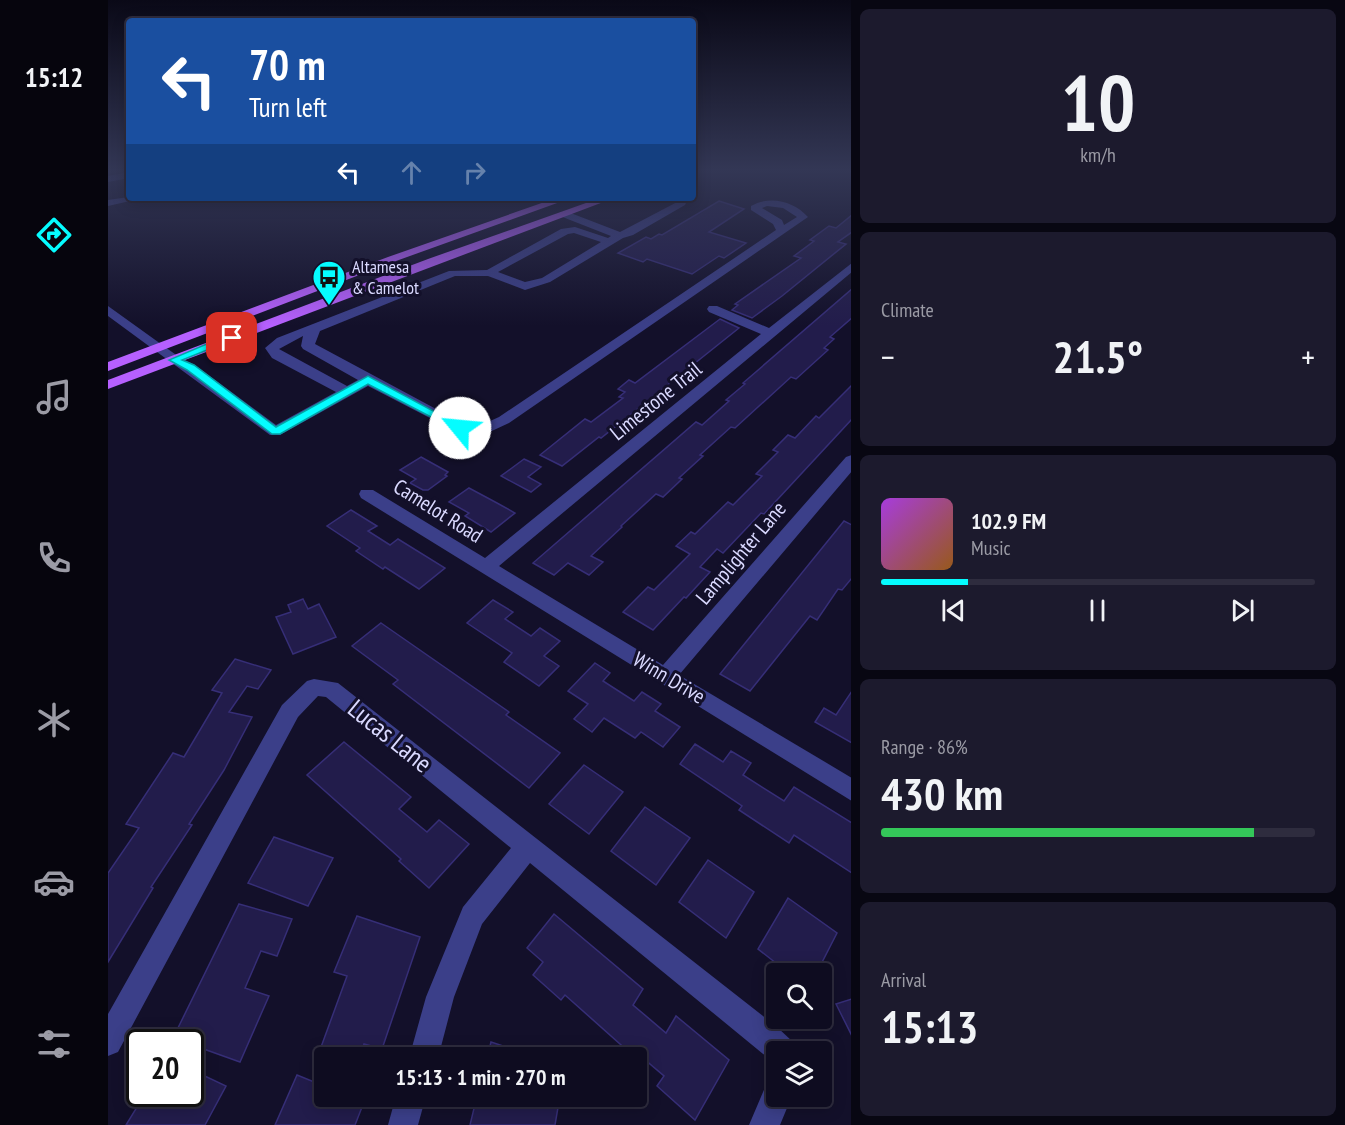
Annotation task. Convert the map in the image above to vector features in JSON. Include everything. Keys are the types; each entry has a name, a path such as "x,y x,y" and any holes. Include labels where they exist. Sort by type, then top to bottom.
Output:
{"main road":[{"path":"108,367 392,259 500,222"},
{"path":"108,385 432,261 543,222"}],"street":[{"path":"579,222 614,239"},
{"path":"347,392 277,355 272,348 288,338 453,273 489,273 525,286 546,280 614,239 649,222"},
{"path":"489,273 565,231 574,230 614,239"},
{"path":"315,328 309,335 308,346 460,428 481,431 512,415 781,230"},
{"name":"Limestone Trail","path":"486,567 851,267"},
{"path":"713,309 770,333"},
{"path":"108,310 276,432 368,380"},
{"name":"Lamplighter Lane","path":"666,676 851,461"},
{"name":"Camelot Road","path":"367,494 486,567"},
{"name":"Winn Drive","path":"486,567 851,789"},
{"name":"Lucas Lane","path":"108,1042 290,711 314,687 331,689 771,1041"},
{"path":"426,1047 440,997 472,916 528,846"},
{"path":"403,1125 408,1107"},
{"path":"764,1125 772,1107"}],"building":[{"path":"685,222 725,222 709,232 746,243 724,258 719,256 692,274 647,259 643,262 618,253 646,237 651,239 659,234 662,235"},
{"path":"844,222 851,222 851,233 838,242 846,244 782,296 752,318 732,310 738,305 735,304 801,258 794,256 814,241 810,240 829,226 836,228"},
{"path":"851,290 851,319 830,337 834,339 824,348 828,350 796,379 791,377 735,428 731,427 700,455 703,456 679,478 682,479 663,497 656,494 621,526 591,556 603,562 589,575 568,563 554,575 533,563 696,422 702,425 729,401 726,400 745,384 743,383"},
{"path":"720,319 739,328 601,438 599,437 562,466 540,455 585,419 591,422 623,398 619,397 625,392 618,389 629,380 635,383"},
{"path":"851,386 851,420 764,514 761,513 723,553 717,549 700,567 710,572 686,598 684,597 653,630 623,612 648,587 654,590 690,554 676,546 691,532 695,534 728,502 733,505 762,476 756,474 778,452 773,450 788,435 795,438 816,416 819,418"},
{"path":"421,457 448,472 445,475 447,476 428,490 423,490 410,483 416,479 400,470"},
{"path":"524,459 541,467 528,477 541,484 531,492 501,476"},
{"path":"469,488 515,513 491,532 465,516 469,513 449,502"},
{"path":"351,510 377,526 368,531 390,545 398,539 445,568 419,589 385,567 383,569 356,551 360,548 327,526"},
{"path":"844,521 851,524 851,579 842,590 838,589 817,620 810,616 750,691 720,674"},
{"path":"303,599 308,609 319,604 336,637 293,654 276,617 291,612 288,605"},
{"path":"493,600 513,612 505,619 531,636 540,628 560,641 544,656 559,666 539,686 504,662 512,653 467,623"},
{"path":"381,623 509,712 506,715 560,753 529,788 393,684 398,680 352,646"},
{"path":"235,659 271,670 258,689 247,686 229,712 252,717 224,770 189,824 192,825 151,887 153,888 108,962 108,873 139,828 126,824 173,753 184,757 222,693 212,690"},
{"path":"595,663 610,673 603,681 634,701 642,692 661,704 655,711 680,727 663,747 641,732 635,738 604,718 592,732 574,719 588,704 568,691"},
{"path":"851,692 851,742 815,722 824,708 836,715"},
{"path":"344,742 411,797 399,809 427,832 439,820 469,844 429,888 399,861 401,859 307,775"},
{"path":"695,744 723,762 731,751 751,763 743,775 784,801 794,787 851,822 851,872 794,835 789,843 739,810 742,806 680,764"},
{"path":"584,765 623,792 589,834 549,804"},
{"path":"645,807 690,838 656,885 611,851"},
{"path":"274,837 333,858 308,906 248,883"},
{"path":"708,860 754,892 726,938 679,902"},
{"path":"788,898 837,933 822,963 776,963 758,949"},
{"path":"239,904 292,919 277,956 261,951 245,988 269,996 240,1062 204,1049 204,1029 177,1029"},
{"path":"554,914 643,989 633,1005 666,1033 676,1016 729,1060 695,1120 657,1086 664,1076 647,1062 647,1047 623,1047 565,995 561,1000 533,975 543,962 527,948"},
{"path":"357,916 420,937 383,1047 364,1044 363,1047 321,1047 347,976 334,972"},
{"path":"851,999 851,1034 836,1004"},
{"path":"491,1042 506,1047 490,1047"},
{"path":"297,1075 314,1082 314,1107 362,1107 355,1125 275,1125"},
{"path":"204,1076 226,1086 205,1125 126,1125 137,1107 204,1107"},
{"path":"474,1107 558,1107 555,1125 470,1125"}],"place":[{"name":"Altamesa & Camelot","path":"329,306"}],"route":[{"path":"232,338 174,360 190,368 276,432 368,380 460,428"}]}
